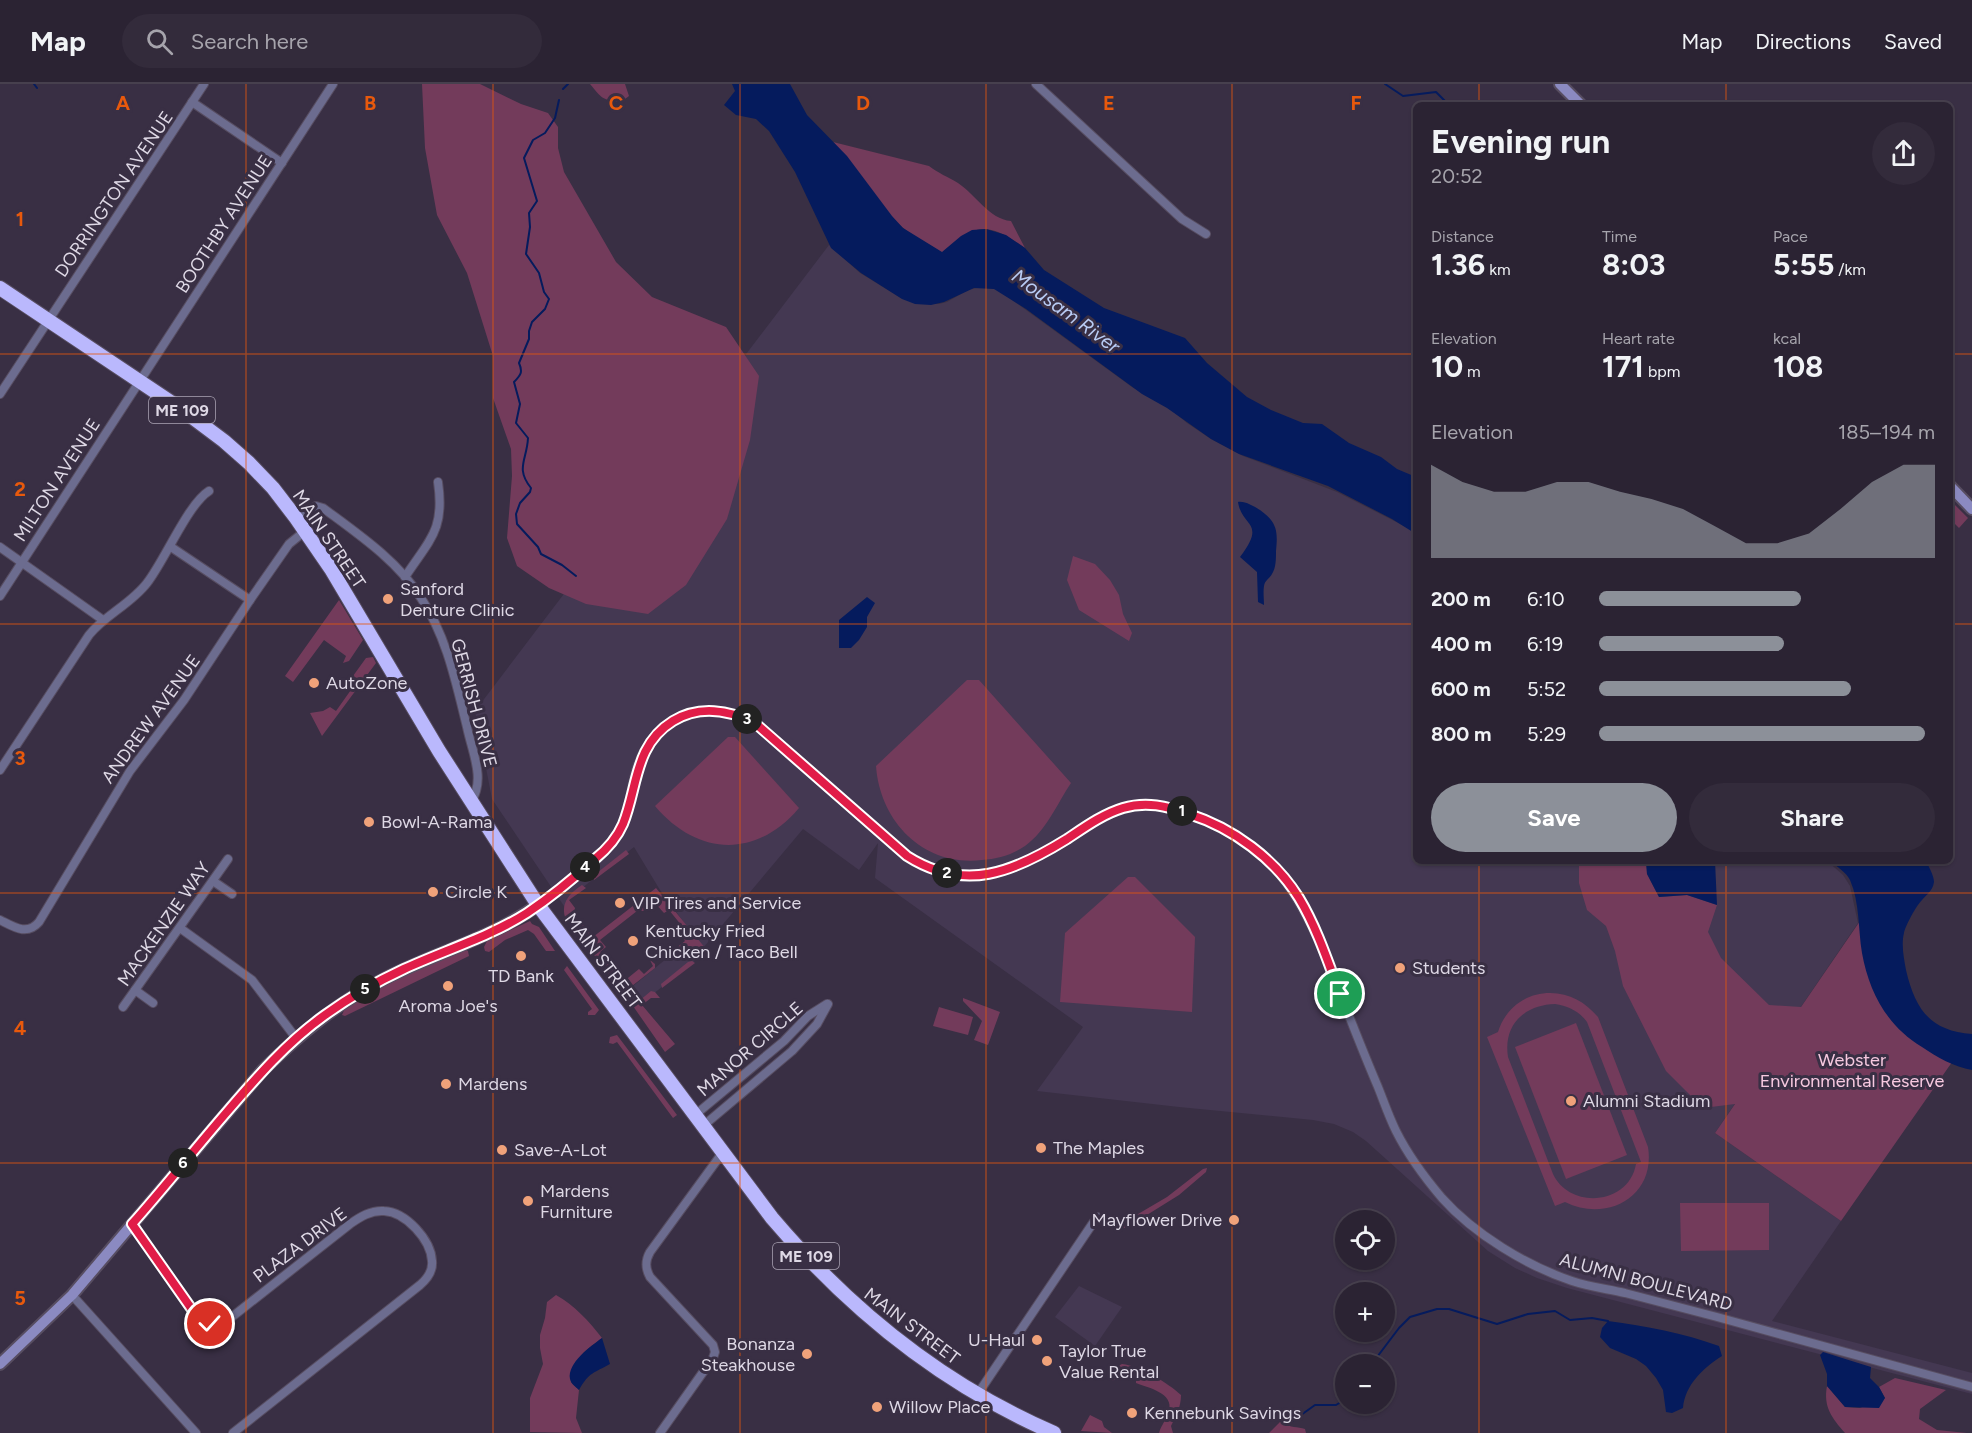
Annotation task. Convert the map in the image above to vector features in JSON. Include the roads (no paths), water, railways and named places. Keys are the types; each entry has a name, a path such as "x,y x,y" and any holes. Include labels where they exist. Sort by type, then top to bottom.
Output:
{"highway":[{"name":"MAIN STREET","path":"0,288 192,417 240,456 273,488 331,569 471,802 538,905 772,1218 843,1294 899,1342 977,1395 1054,1433"}],"street":[{"name":"DORRINGTON AVENUE","path":"0,394 204,84"},
{"name":"BOOTHBY AVENUE","path":"140,380 333,84"},
{"path":"1036,84 1182,219 1206,234"},
{"path":"1560,84 1578,102"},
{"path":"192,102 282,163"},
{"name":"MILTON AVENUE","path":"0,596 140,380"},
{"path":"405,577 438,526 441,504 438,482"},
{"path":"1953,489 1972,509"},
{"path":"0,770 89,635 103,620 123,607 143,588 171,547 198,500 209,491"},
{"name":"GERRISH DRIVE","path":"296,518 316,506 323,508 358,535 405,577 428,609 447,652 478,774 477,794 471,802"},
{"name":"ANDREW AVENUE","path":"0,920 20,929 29,930 39,922 130,771 184,700 289,544 305,531"},
{"path":"0,547 103,620"},
{"path":"171,547 250,600"},
{"name":"ALUMNI BOULEVARD","path":"538,905 595,859 616,836 623,825 639,763 656,735 680,717 700,712 735,714 755,723 907,856 924,865 950,873 983,875 1011,869 1034,859 1101,818 1129,806 1154,805 1194,815 1254,848 1292,889 1317,934 1395,1130 1418,1167 1444,1199 1473,1225 1536,1266 1573,1281 1688,1309 1972,1387"},
{"name":"MACKENZIE WAY","path":"123,1007 228,859"},
{"path":"213,881 232,894"},
{"path":"0,1364 72,1295 252,1083 296,1038 325,1014 378,982 472,940 526,914 538,905"},
{"path":"180,928 252,980 296,1038"},
{"path":"135,990 153,1003"},
{"name":"MANOR CIRCLE","path":"828,1004 817,1024 792,1051 699,1121 808,1016 828,1004"},
{"path":"660,1433 715,1352 713,1345 650,1277 646,1260 723,1152"},
{"name":"PLAZA DRIVE","path":"132,1224 198,1318 210,1324 228,1320 350,1224 372,1212 391,1212 403,1216 415,1228 429,1250 432,1267 429,1275 420,1285 233,1433"},
{"path":"977,1395 1097,1217"},
{"path":"72,1295 196,1433"}],"water":[{"name":"Mousam River","path":"732,84 790,84 807,115 847,156 892,216 903,228 942,252 972,230 986,229 1006,235 1025,248 1044,270 1104,308 1185,338 1207,363 1247,397 1303,423 1322,424 1349,443 1381,457 1397,469 1413,476 1413,532 1328,486 1239,454 1211,439 1167,408 1142,394 1026,309 994,289 974,288 944,302 931,305 915,304 902,299 861,273 831,248 795,172 769,131 756,119 736,115 724,105 735,91"},
{"path":"1238,502 1260,510 1270,519 1275,528 1276,563 1265,584 1264,605 1258,602 1257,572 1240,557 1252,537 1252,531"},
{"path":"867,597 875,603 867,617 867,627 851,648 839,648 839,620"},
{"path":"1646,864 1715,864 1717,905 1687,895 1659,897 1647,874"},
{"path":"1833,864 1927,864 1934,882 1930,892 1914,911 1905,930 1903,947 1906,970 1920,1007 1935,1023 1957,1032 1972,1034 1972,1070 1959,1067 1928,1051 1910,1039 1889,1018 1869,981 1861,944 1857,907 1850,880"},
{"path":"1608,1321 1692,1337 1719,1346 1722,1356 1696,1378 1687,1392 1683,1408 1672,1413 1666,1412 1663,1390 1646,1366 1610,1348 1600,1337 1602,1328"},
{"path":"602,1338 610,1364 589,1376 579,1390 570,1379 572,1367"},
{"path":"1823,1352 1871,1367 1870,1378 1885,1398 1879,1408 1845,1407 1827,1386 1827,1374 1820,1355"}],"waterway":[{"path":"34,84 37,88"},
{"path":"563,89 568,84"},
{"path":"1385,84 1403,96 1436,92 1446,102"},
{"path":"559,100 555,118 545,133 533,140 524,158 537,201 529,213 530,227 526,254 539,273 544,292 549,299 545,309 532,322 529,339 519,363 521,373 514,382 520,404 516,423 528,438 523,469 526,481 531,488 520,503 516,514 517,524 538,547 541,554 562,565 576,576"},
{"path":"1379,1354 1410,1317 1437,1309 1449,1309 1497,1324 1528,1314 1555,1311 1570,1320 1592,1318 1608,1321"},
{"path":"1287,1425 1315,1405 1335,1405"}],"place":[{"name":"Sanford Denture Clinic","path":"388,599"},
{"name":"AutoZone","path":"314,683"},
{"name":"Bowl-A-Rama","path":"369,822"},
{"name":"Circle K","path":"433,892"},
{"name":"VIP Tires and Service","path":"620,903"},
{"name":"Kentucky Fried Chicken / Taco Bell","path":"633,941"},
{"name":"TD Bank","path":"521,956"},
{"name":"Students","path":"1400,968"},
{"name":"Aroma Joe's","path":"448,986"},
{"name":"Mardens","path":"446,1084"},
{"name":"Alumni Stadium","path":"1571,1101"},
{"name":"The Maples","path":"1041,1148"},
{"name":"Save-A-Lot","path":"502,1150"},
{"name":"Mardens Furniture","path":"528,1201"},
{"name":"Mayflower Drive","path":"1234,1220"},
{"name":"U-Haul","path":"1037,1340"},
{"name":"Bonanza Steakhouse","path":"807,1354"},
{"name":"Taylor True Value Rental","path":"1047,1361"},
{"name":"Willow Place","path":"877,1407"},
{"name":"Kennebunk Savings","path":"1132,1413"}],"park label":[{"name":"Webster Environmental Reserve","path":"1852,1070"}]}
